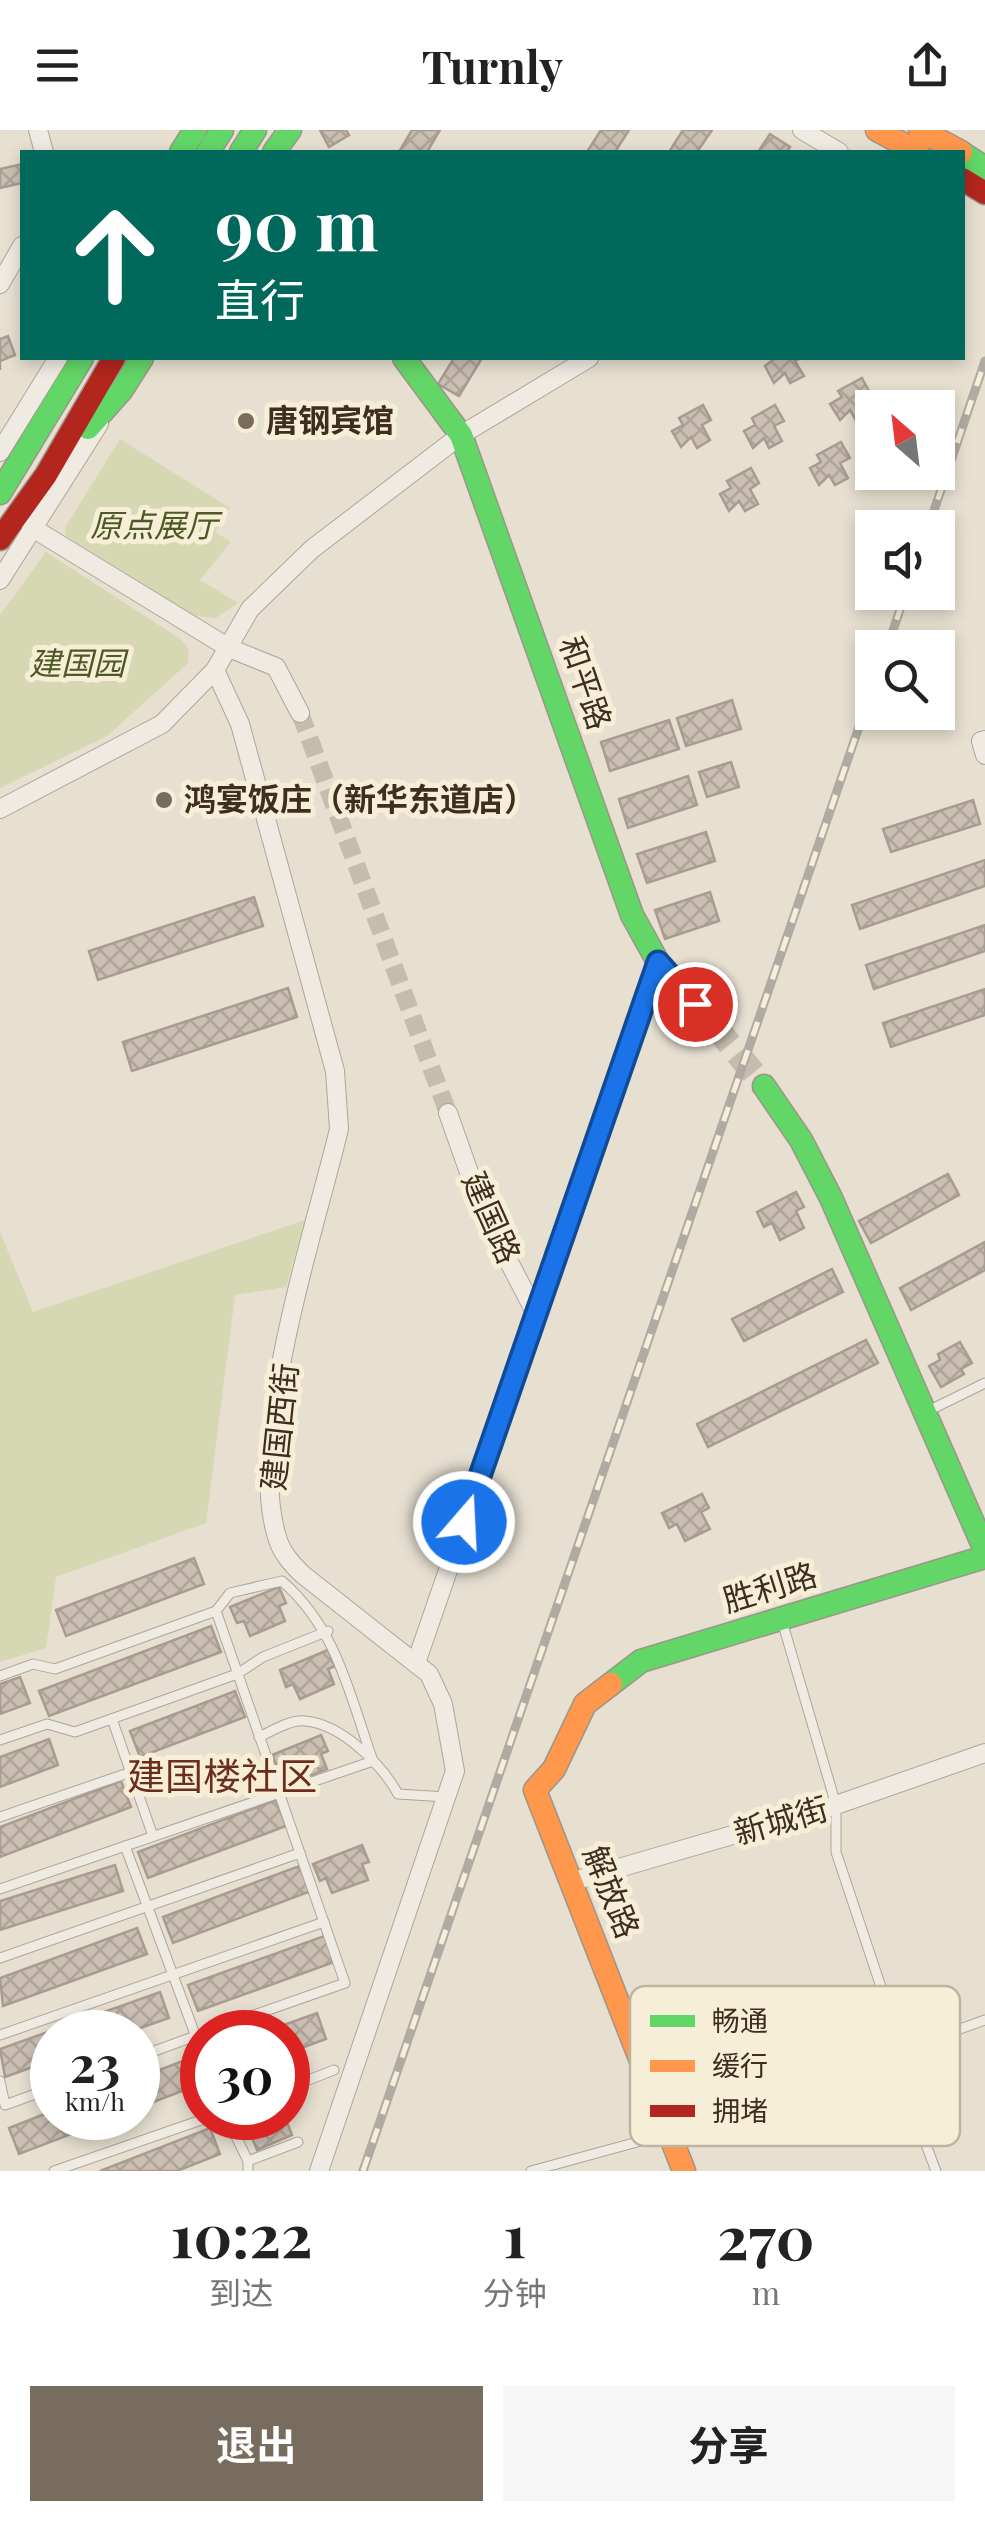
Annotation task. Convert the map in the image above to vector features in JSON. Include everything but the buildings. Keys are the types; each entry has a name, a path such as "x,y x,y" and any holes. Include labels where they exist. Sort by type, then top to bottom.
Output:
{"street":[{"path":"802,130 835,150"},
{"path":"860,130 897,150"},
{"path":"877,130 914,150"},
{"path":"920,130 957,150"},
{"path":"964,130 985,143"},
{"path":"0,284 20,249"},
{"path":"0,452 58,360"},
{"path":"28,454 58,360"},
{"path":"0,493 28,454 81,360"},
{"path":"0,580 141,360"},
{"name":"和平路","path":"405,360 461,435 632,914 658,962 714,1025"},
{"path":"0,809 162,724 215,670 250,609 312,550 461,435 587,360"},
{"path":"46,475 110,365"},
{"path":"0,538 46,475 121,390"},
{"path":"32,527 228,648 276,667 300,713"},
{"name":"建国西街","path":"215,670 240,724 336,1086 339,1129 278,1393 270,1498 276,1536 284,1555 302,1574 416,1662 438,1688 454,1746 456,1771 320,2171"},
{"path":"416,1662 658,962"},
{"path":"764,1086 789,1118 820,1173 953,1464 985,1554"},
{"name":"建国路","path":"448,1113 483,1212 535,1312"},
{"name":"胜利路","path":"585,1704 641,1661 985,1554"},
{"name":"解放路","path":"585,1704 554,1770 535,1790 630,2028"},
{"name":"新城街","path":"574,1881 836,1805 985,1752"},
{"name":"解放路","path":"675,2146 684,2171"}],"lane":[{"path":"926,1412 985,1383"},
{"path":"0,1676 34,1664 56,1669 216,1611 230,1593 282,1580 308,1604 328,1632 373,1761"},
{"path":"216,1611 345,1983 269,2010"},
{"path":"782,1619 836,1805 836,1852 876,1986"},
{"path":"0,1740 47,1724 75,1732 238,1674 263,1657 328,1632"},
{"path":"112,1719 153,1836"},
{"path":"259,1736 302,1720 325,1726 383,1768 398,1794 446,1797"},
{"path":"0,1890 373,1761"},
{"path":"0,1817 131,1772"},
{"path":"125,1846 191,2010"},
{"path":"0,1958 300,1853"},
{"path":"0,2036 324,1922"},
{"path":"960,2029 985,2020"},
{"path":"310,2079 334,2070"},
{"path":"0,2081 5,2105 30,2096"},
{"path":"54,2171 180,2127"},
{"path":"237,2140 248,2166 298,2142"},
{"path":"532,2171 630,2144"},
{"path":"928,2146 936,2171"}],"green space":[{"name":"原点展厅","path":"120,439 230,508 215,532 231,542 200,580 238,603 216,618 195,616 66,536 65,528"},
{"name":"建国园","path":"46,552 182,640 189,650 188,663 107,736 0,788 0,615"},
{"path":"305,1220 286,1287 235,1295 206,1523 56,1577 46,1648 0,1662 0,1232 33,1312"}],"tunnel":[{"path":"300,713 448,1113"},
{"path":"714,1025 764,1086"}],"railway":[{"path":"934,510 985,361"},
{"path":"893,630 900,610"},
{"path":"363,2171 858,730"}],"traffic: fast":[{"path":"182,150 195,130"},
{"path":"209,150 222,130"},
{"path":"242,150 255,130"},
{"path":"275,150 290,130"},
{"path":"965,155 985,168"},
{"path":"0,493 81,360"},
{"path":"88,428 121,391 141,360"},
{"path":"405,360 461,435 632,915 658,962 714,1025"},
{"path":"764,1086 801,1140 831,1198 985,1550"},
{"path":"611,1684 641,1661 985,1557"}],"traffic: slow":[{"path":"877,130 914,150"},
{"path":"920,130 957,150"},
{"path":"611,1684 585,1704 554,1769 535,1790 630,2033"},
{"path":"674,2146 684,2171"}],"traffic: jam":[{"path":"965,181 985,193"},
{"path":"0,539 46,475 113,360"}],"place":[{"name":"唐钢宾馆","path":"246,421"},
{"name":"鸿宴饭庄（新华东道店）","path":"164,800"}],"district":[{"name":"建国楼社区","path":"222,1777"}],"route":[{"path":"464,1522 658,962 695,1004"}]}
